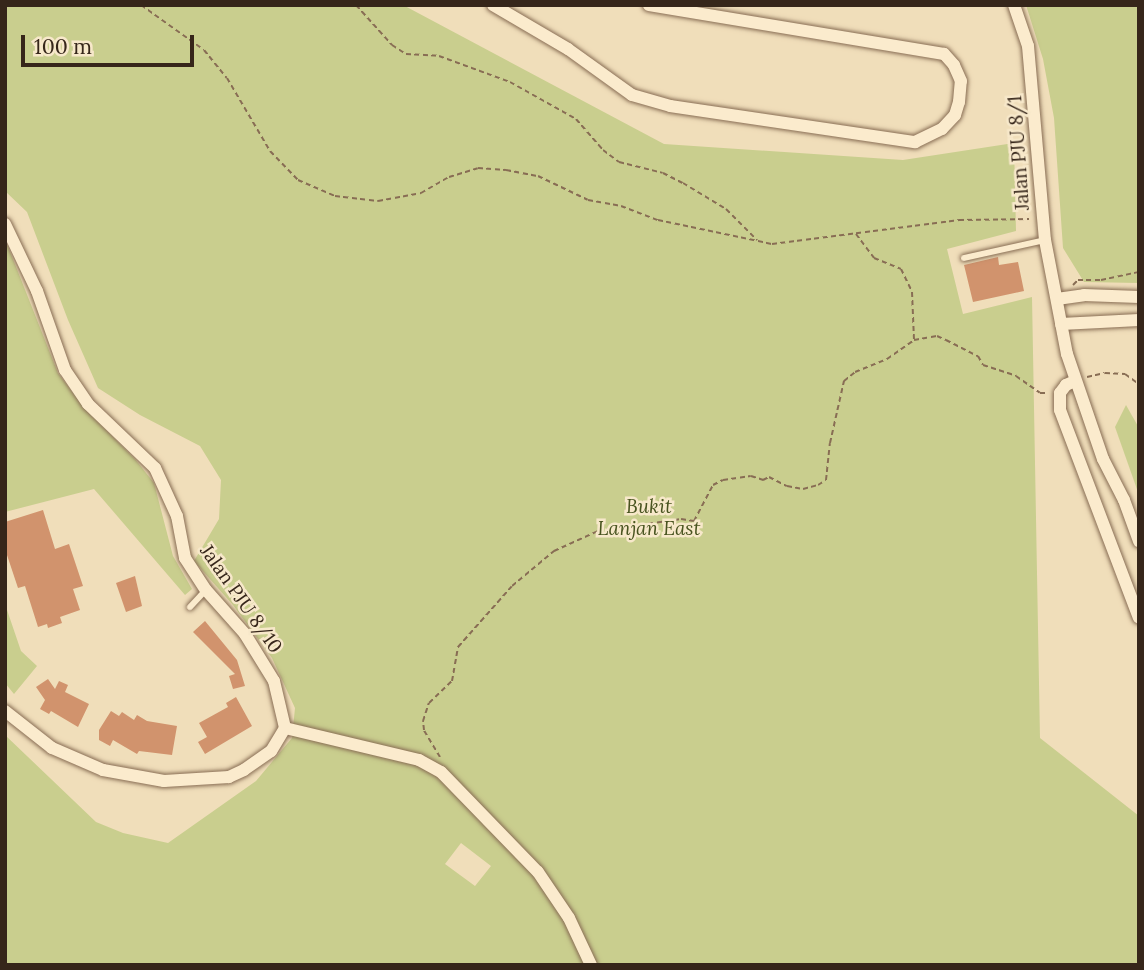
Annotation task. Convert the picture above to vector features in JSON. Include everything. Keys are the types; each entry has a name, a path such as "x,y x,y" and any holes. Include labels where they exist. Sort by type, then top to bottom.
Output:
{"street":[{"path":"493,5 568,49 632,95 670,106 915,142 942,129 955,115 960,102 961,80 954,65 944,54 649,5"},
{"name":"Jalan PJU 8/1","path":"1014,5 1028,46 1034,86 1034,136 1045,240 1061,324 1075,381 1103,459 1124,500 1139,541"},
{"name":"Jalan PJU 8/10","path":"5,224 37,291 65,370 88,404 155,468 177,516 184,558 206,590 245,634 274,681 285,728"},
{"path":"1056,299 1084,295 1139,297"},
{"path":"1061,324 1139,320"},
{"path":"1075,381 1066,385 1060,393 1060,410 1139,618"},
{"path":"5,711 52,748 103,770 164,781 229,777 244,771 271,751 285,728 419,760 441,772 538,872 569,918 591,965"}],"lane":[{"path":"964,258 1045,240"},
{"path":"190,607 206,590"}],"path":[{"path":"141,5 204,50 227,78 270,150 298,180 335,196 379,201 421,193 449,177 478,168 506,170 538,176 588,200 621,206 658,220 726,237 772,244 959,220 1044,219"},
{"path":"356,5 393,45 406,54 439,56 520,87 576,119 603,150 619,162 663,173 683,183 726,209 758,240"},
{"path":"856,234 874,258 901,269 912,292 914,340"},
{"path":"1056,299 1078,280 1101,280 1139,272"},
{"path":"441,772 443,760 424,730 429,704 452,681 458,663 455,655 464,639 492,612 512,586 554,551 598,531 681,519 694,521 713,485 723,480 751,476 763,481 769,477 787,486 803,489 818,485 826,480 827,457 844,382 855,372 887,359 914,340 937,336 978,356 983,365 1016,376 1033,390 1040,393 1060,393"},
{"path":"1075,381 1105,373 1125,374 1139,384"}],"green space":[{"name":"Bukit Lanjan East","path":"5,5 403,5 664,144 903,160 1014,143 1016,231 947,249 963,314 1032,297 1040,738 1139,816 1139,965 5,965 5,735 96,822 123,833 168,843 256,781 292,738 295,708 272,658 233,605 194,561 219,519 221,480 200,446 140,415 98,388 68,320 27,212 5,191","holes":["461,843 491,866 475,886 445,864"]},
{"path":"1026,5 1139,5 1139,283 1084,282 1063,248 1054,118 1043,59"},
{"path":"5,239 58,373 85,409 135,459 154,483 173,556 192,589 185,595 94,489 5,512"},
{"path":"1126,405 1139,428 1139,495 1115,427"},
{"path":"5,604 21,651 37,666 14,694 5,683"}],"building":[{"path":"998,257 999,265 1018,262 1024,291 973,302 964,265"},
{"path":"43,510 55,549 69,544 83,586 73,589 80,610 60,617 62,623 48,628 47,624 38,627 25,586 18,588 5,549 5,522"},
{"path":"135,576 142,606 126,612 116,583"},
{"path":"205,621 237,660 245,686 233,689 229,676 235,674 193,632"},
{"path":"48,679 55,689 59,681 68,685 65,692 89,704 78,727 51,711 49,714 40,709 45,700 36,687"},
{"path":"236,697 252,726 205,754 198,742 207,737 199,723 228,707 226,703"},
{"path":"111,711 119,716 122,712 134,720 137,715 147,721 177,726 172,755 139,751 137,754 113,740 110,746 99,740 99,730"}]}
